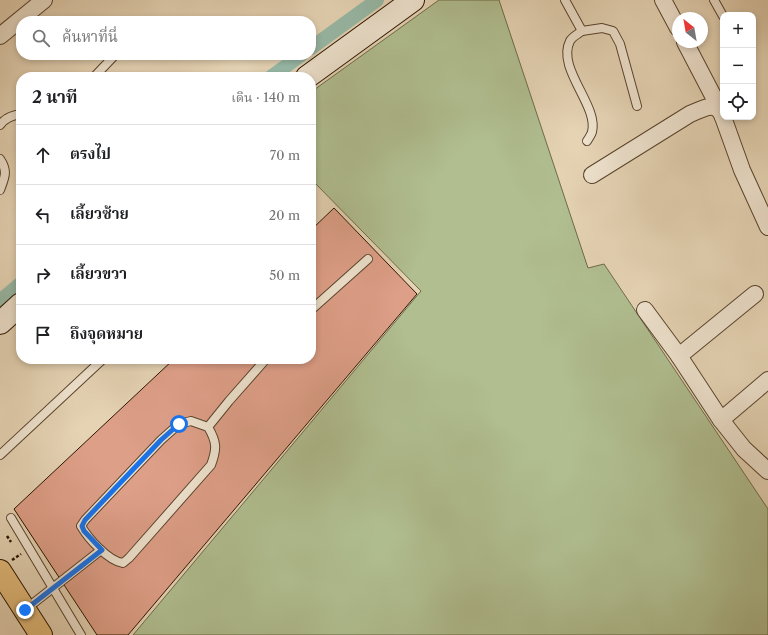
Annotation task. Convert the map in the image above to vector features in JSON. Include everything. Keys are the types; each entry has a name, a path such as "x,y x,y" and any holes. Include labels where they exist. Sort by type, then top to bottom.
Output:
{"main road":[{"path":"0,571 41,635"}],"street":[{"path":"24,16 44,0"},
{"path":"314,72 413,0"},
{"path":"663,0 672,17"},
{"path":"0,36 16,23"},
{"path":"688,48 720,111"},
{"path":"592,175 690,114 708,106 712,106 720,113"},
{"path":"724,120 742,170 768,227"},
{"path":"679,356 755,294"},
{"path":"0,323 16,309"},
{"path":"644,310 679,356 721,420 744,450 768,472"},
{"path":"721,420 768,380"}],"lane":[{"path":"565,0 582,31"},
{"path":"714,0 721,12"},
{"path":"588,141 592,132 589,110 569,66 567,50 570,40 582,31 602,28 612,31 620,44 637,106"},
{"path":"99,72 110,60"},
{"path":"0,125 2,121 16,115"},
{"path":"0,159 5,169 5,177 0,190"},
{"path":"316,306 368,259"},
{"path":"0,455 98,364"},
{"path":"208,427 262,364"},
{"path":"191,421 208,427 214,437 216,451 211,465 123,563 117,562 102,550 84,531 82,526 85,520 161,440 179,424 191,421"},
{"path":"11,518 81,635"},
{"path":"25,610 102,550"}],"green space":[{"path":"439,0 499,0 588,268 604,264 768,509 768,635 133,635 421,291 316,184 316,88"}],"building":[{"path":"334,208 417,294 128,635 97,635 14,509 169,364 316,364 316,225"}],"waterway":[{"path":"316,44 377,0"},
{"path":"278,72 294,60"},
{"path":"0,301 16,287"}],"route":[{"path":"25,610 102,550 84,531 82,526 85,520 161,440 179,424"}]}
